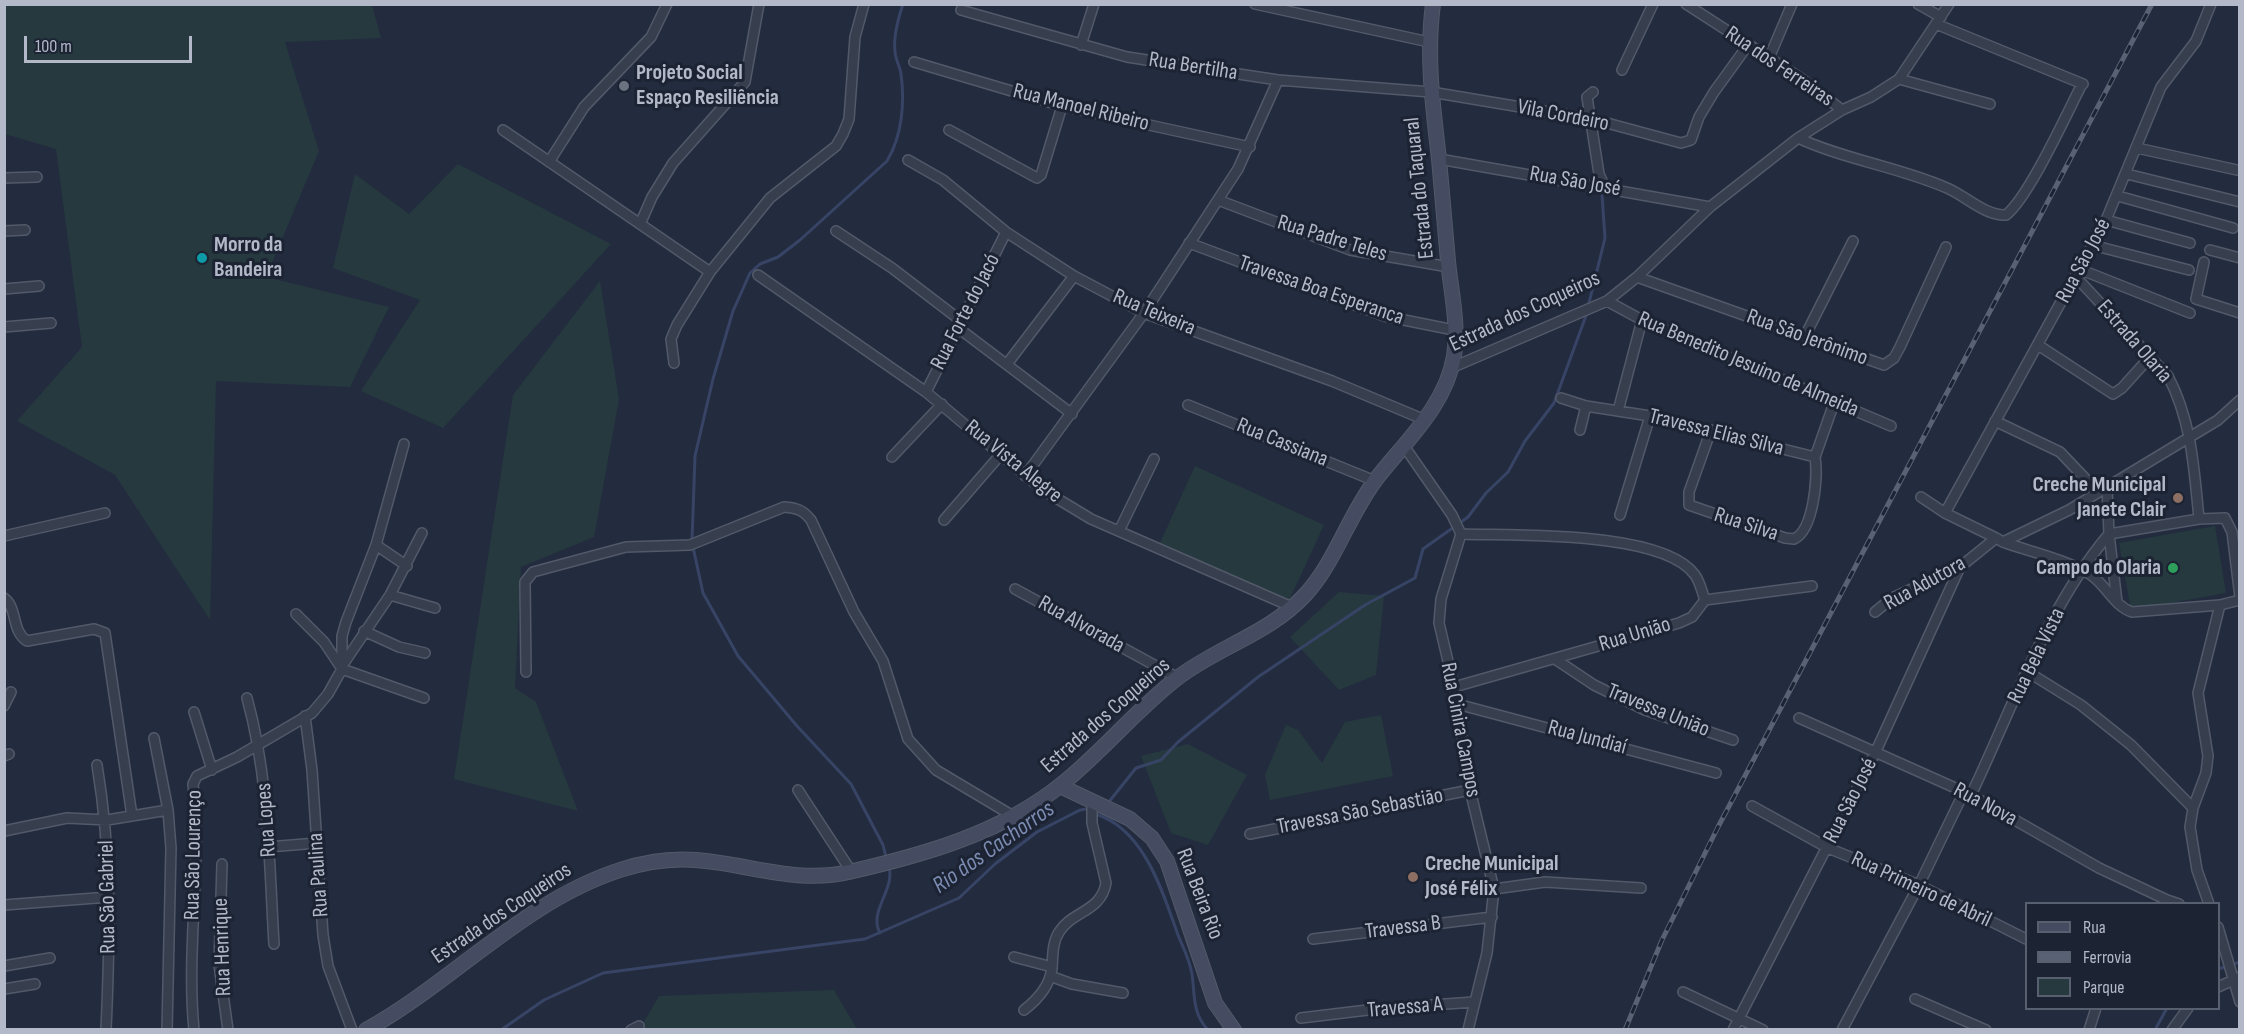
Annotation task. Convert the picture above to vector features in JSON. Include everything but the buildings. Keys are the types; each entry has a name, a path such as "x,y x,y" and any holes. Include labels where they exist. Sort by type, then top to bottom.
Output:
{"street":[{"path":"549,162 584,107 651,37 667,4"},
{"path":"641,222 652,197 673,163 745,82 759,4"},
{"path":"674,363 671,339 676,325 710,272 770,198 836,146 843,135 849,119 855,37 864,4"},
{"path":"1081,45 1094,4"},
{"path":"1254,4 1429,42"},
{"name":"Estrada do Taquaral","path":"1433,4 1429,42 1431,93 1454,330 1455,354 1451,368"},
{"path":"1622,70 1653,4"},
{"name":"Rua dos Ferreiras","path":"1686,4 1769,58 1842,110"},
{"path":"1769,58 1792,4"},
{"path":"1798,138 1854,159 1918,176 2003,216 2012,209 2083,84 1938,21 1918,4"},
{"name":"Estrada dos Coqueiros","path":"366,1029 401,1008 529,917 593,880 622,869 648,863 696,860 787,876 822,876 851,871 963,840 1012,816 1060,786 1178,678 1259,632 1293,607 1314,584 1350,519 1375,481 1425,420 1451,368 1607,301 1637,277 1710,207 1798,138 1842,110 1871,97 1899,79 1949,4"},
{"name":"Rua São José","path":"1945,513 2106,220 2118,196 2161,87 2196,41 2211,4"},
{"name":"Rua Bertilha","path":"961,10 1127,57 1278,80 1431,93"},
{"name":"Vila Cordeiro","path":"1431,93 1592,119 1681,143 1689,142 1693,137 1699,117 1714,92 1748,45"},
{"name":"Rua Manoel Ribeiro","path":"914,62 1062,106 1250,147"},
{"path":"1899,79 1990,104"},
{"path":"1025,476 1144,313 1218,200 1250,147 1278,80"},
{"path":"1593,92 1587,97 1602,186"},
{"path":"949,130 1037,178 1041,175 1062,106"},
{"path":"503,130 641,222 710,272"},
{"path":"2137,148 2236,170"},
{"name":"Rua São José","path":"1439,159 1602,186 1710,207"},
{"name":"Rua Teixeira","path":"908,160 943,180 1006,232 1074,276 1144,313 1324,377 1425,420"},
{"path":"2127,174 2240,202"},
{"path":"4,178 37,177"},
{"path":"2118,196 2233,228"},
{"name":"Rua Padre Teles","path":"1218,200 1350,250 1449,267"},
{"path":"2106,220 2190,243"},
{"path":"4,231 25,230"},
{"path":"836,231 892,268 1007,364 1072,414"},
{"name":"Rua Forte do Jacó","path":"926,392 958,323 1006,232"},
{"path":"1805,336 1853,241"},
{"name":"Travessa Boa Esperanca","path":"1189,243 1384,316 1454,330"},
{"path":"2092,245 2189,270"},
{"name":"Rua São Jerônimo","path":"1637,277 1877,364 1889,363 1900,347 1946,247"},
{"path":"2210,250 2240,258"},
{"path":"2204,261 2196,299 2240,314"},
{"path":"2077,273 2190,313"},
{"name":"Estrada Olaria","path":"2077,273 2149,358 2168,376 2191,437 2199,519"},
{"name":"Rua Vista Alegre","path":"758,275 942,404 1025,476 1060,502 1119,531 1293,607"},
{"path":"1007,364 1074,276"},
{"path":"4,289 39,286"},
{"name":"Rua Benedito Jesuino de Almeida","path":"1607,301 1642,320 1891,426"},
{"path":"1618,411 1642,320"},
{"path":"4,327 51,323"},
{"path":"2038,345 2113,393 2122,388 2149,358"},
{"name":"Travessa Elias Silva","path":"1561,398 1586,406 1650,416 1711,430 1815,457 1834,403"},
{"name":"Rua Adutora","path":"1875,612 1892,598 1960,567 1999,540 2103,489 2218,420 2240,400"},
{"path":"892,457 942,404"},
{"name":"Rua Cassiana","path":"1188,405 1375,481"},
{"path":"1580,430 1586,406"},
{"path":"1620,515 1650,416"},
{"path":"1995,421 2060,452 2103,489 2117,602"},
{"name":"Rua Silva","path":"1711,430 1689,492 1689,505 1785,538 1794,539 1803,531 1816,492 1818,478 1815,457"},
{"path":"343,666 342,636 376,545 404,444"},
{"path":"1404,446 1452,514 1460,531 1600,540 1639,545 1670,557 1689,569 1705,600 1812,586"},
{"path":"944,520 1001,454"},
{"path":"1119,531 1154,459"},
{"path":"1921,497 1945,513 1999,540 2082,570 2098,580 2127,611 2141,614 2220,605 2240,599 2230,524 2223,518 2199,519 2109,534"},
{"path":"526,672 525,582 533,572 626,547 690,545 784,507 805,513 854,612 883,661 909,739 936,770 1012,816"},
{"path":"4,537 105,513"},
{"name":"Rua Cinira Campos","path":"1460,531 1439,612 1440,634 1454,687 1470,790 1494,890 1488,953 1468,1029"},
{"name":"Rua São Lourenço","path":"194,1029 192,950 197,833 193,784 197,776 212,770 305,717 324,699 364,631 390,595 407,566 422,533"},
{"name":"Rua Bela Vista","path":"1842,1029 1968,794 2059,609 2082,570 2109,534"},
{"path":"376,545 407,566"},
{"name":"Rua São José","path":"1733,1029 1876,751 1960,567"},
{"name":"Rua Alvorada","path":"1015,589 1178,678"},
{"path":"390,595 435,608"},
{"path":"4,598 10,604 19,633 27,642 94,629 105,633 132,816"},
{"name":"Rua União","path":"1454,687 1679,623 1692,616 1705,600"},
{"path":"2209,902 2191,845 2190,827 2193,808 2206,773 2208,756 2198,693 2220,605"},
{"path":"296,614 343,666 424,698"},
{"path":"364,631 399,647 425,653"},
{"name":"Travessa União","path":"1555,659 1594,685 1645,710 1733,740"},
{"path":"2028,672 2081,705 2131,745 2193,808"},
{"path":"4,706 11,692"},
{"name":"Rua Lopes","path":"247,698 259,743 274,944"},
{"name":"Rua Jundiaí","path":"1457,704 1716,773"},
{"path":"194,712 212,770"},
{"name":"Rua Paulina","path":"305,717 312,770 320,899 327,955 352,1029"},
{"name":"Rua Nova","path":"1799,718 1968,794 2099,868 2165,902"},
{"path":"154,738 168,810 171,848 167,1029"},
{"name":"Rua São Gabriel","path":"97,765 107,820 109,897 106,1029"},
{"name":"Rua Beira Rio","path":"1060,786 1142,827 1152,838 1167,861 1215,1003 1234,1029"},
{"path":"798,790 851,871"},
{"name":"Travessa São Sebastião","path":"1250,834 1470,790"},
{"path":"1024,1010 1035,1001 1051,971 1054,945 1059,931 1095,906 1105,891 1106,884 1092,823 1097,806"},
{"name":"Rua Primeiro de Abril","path":"1752,807 1827,848 1919,885 2025,938"},
{"path":"4,831 67,818 107,820 168,810"},
{"path":"268,847 317,843"},
{"name":"Rua Henrique","path":"222,864 219,965 228,1029"},
{"path":"1494,890 1545,882 1641,888"},
{"path":"4,905 109,897"},
{"name":"Travessa B","path":"1313,939 1492,917"},
{"path":"2220,933 2240,1002"},
{"path":"1014,957 1051,971 1072,984 1123,993"},
{"path":"4,966 50,958"},
{"path":"2220,986 2234,977"},
{"path":"4,989 35,984"},
{"path":"1683,992 1763,1029"},
{"path":"1915,999 1986,1029"},
{"name":"Travessa A","path":"1301,1018 1474,1002"},
{"path":"2089,1029 2095,1010"},
{"path":"2172,1029 2186,1010"}],"green space":[{"path":"4,5 372,5 381,38 285,42 319,151 266,277 389,307 350,387 216,381 210,620 115,475 17,421 82,347 56,149 5,134"},
{"path":"458,164 611,244 443,428 361,391 420,300 333,268 355,174 409,214"},
{"path":"600,281 619,399 594,537 521,567 515,688 536,702 578,811 454,779 513,395"},
{"path":"1195,466 1324,525 1288,603 1159,545"},
{"name":"Campo do Olaria","path":"2215,526 2226,593 2131,610 2119,543"},
{"path":"1339,592 1384,596 1376,675 1339,690 1290,637"},
{"path":"1381,715 1393,776 1270,800 1265,775 1286,725 1298,730 1322,763 1345,722"},
{"path":"1188,744 1247,775 1208,845 1171,833 1141,756"},
{"path":"834,990 857,1029 639,1030 659,996"}],"waterway":[{"path":"692,541 695,456 713,379 733,311 750,273 760,264 778,257 800,240 887,161 896,141 901,119 903,96 895,39 903,4"},
{"path":"1588,307 1605,238 1602,195 1597,178"},
{"path":"1108,803 1136,768 1161,760 1178,742 1258,677 1365,605 1415,578 1423,549 1468,517 1486,493 1508,472 1525,441 1554,403 1587,313"},
{"path":"693,547 703,593 738,656 797,726 851,784 883,845 886,857"},
{"name":"Rio dos Cachorros","path":"1081,810 1091,808"},
{"name":"Rio dos Cachorros","path":"501,1030 544,1000 603,973 865,939 959,898 995,864 1037,832 1080,810"},
{"name":"Rio dos Cachorros","path":"1095,814 1112,821 1127,833 1149,864 1166,900 1188,959 1197,1010 1208,1030"},
{"path":"880,933 877,917 890,876 889,867"},
{"path":"2220,968 2240,962"},
{"path":"2155,1030 2166,1010"}],"railway":[{"path":"1625,1030 1662,940 1718,827 2152,4"}],"place":[{"name":"Projeto Social Espaço Resiliência","path":"624,86"},
{"name":"Morro da Bandeira","path":"202,258"},
{"name":"Creche Municipal Janete Clair","path":"2178,498"},
{"name":"Campo do Olaria","path":"2173,568"},
{"name":"Creche Municipal José Félix","path":"1413,877"}]}
